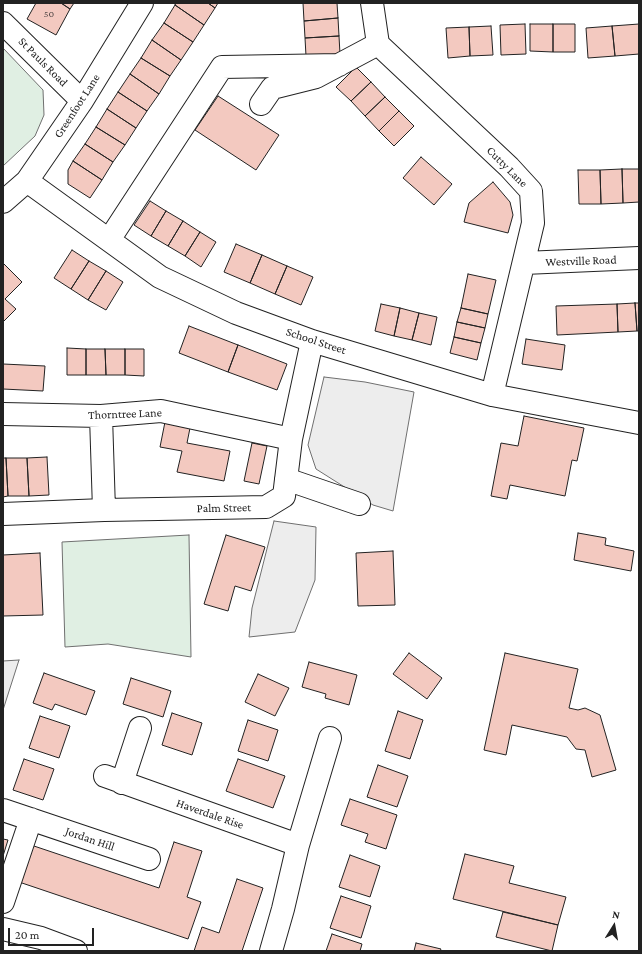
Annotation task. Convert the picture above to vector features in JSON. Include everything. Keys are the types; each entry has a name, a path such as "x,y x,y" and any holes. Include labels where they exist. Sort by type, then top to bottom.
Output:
{"street":[{"name":"Greenfoot Lane","path":"3,202 27,181 82,101 142,3"},
{"path":"261,104 272,88 316,77 378,44 372,3"},
{"name":"St Pauls Road","path":"3,23 82,101"},
{"name":"Cutty Lane","path":"378,44 508,167 531,191 533,223 492,395"},
{"path":"109,240 222,67 339,65"},
{"name":"School Street","path":"27,181 160,276 236,313 312,341 492,395 639,423"},
{"name":"Westville Road","path":"524,263 639,258"},
{"name":"Palm Street","path":"3,514 104,510 266,507 284,496 292,439 312,341"},
{"name":"Thorntree Lane","path":"3,414 100,416 161,411 292,439"},
{"path":"100,416 104,510"},
{"path":"286,480 359,504"},
{"name":"Haverdale Rise","path":"140,728 114,780 298,845"},
{"path":"271,951 283,909 298,845 330,738"},
{"name":"Jordan Hill","path":"3,810 149,859"},
{"path":"3,902 31,819"},
{"path":"3,929 38,945 76,951"}],"green space":[{"path":"3,48 43,90 44,115 35,136 3,166"},
{"path":"189,535 191,657 108,644 65,647 62,542"}],"shaded area":[{"path":"324,377 365,382 414,392 393,511 373,505 316,469 308,445"},
{"path":"274,521 316,527 315,580 295,632 249,637 252,608"},
{"path":"19,660 3,710 3,661"}],"building":[{"path":"36,3 61,3 70,9 56,35 27,19"},
{"path":"61,3 74,3 70,9"},
{"path":"176,3 208,3 215,8 204,25 175,5"},
{"path":"208,3 218,3 215,8"},
{"path":"303,3 337,3 338,18 304,21"},
{"path":"175,5 204,25 193,42 164,23"},
{"path":"338,18 339,36 305,38 304,21"},
{"path":"164,23 193,42 181,60 152,40"},
{"path":"525,24 526,54 501,55 500,25"},
{"path":"530,24 553,24 553,52 530,51"},
{"path":"553,24 575,24 575,52 553,52"},
{"path":"639,24 639,54 615,56 612,26"},
{"path":"491,26 493,55 470,56 469,27"},
{"path":"612,26 615,56 588,58 586,28"},
{"path":"469,27 470,56 448,58 446,28"},
{"path":"339,36 340,54 306,56 305,38"},
{"path":"152,40 181,60 170,76 141,58"},
{"path":"141,58 170,76 159,94 130,74"},
{"path":"356,67 371,82 351,101 336,87"},
{"path":"130,74 159,94 147,111 118,92"},
{"path":"371,82 385,97 365,116 351,101"},
{"path":"118,92 147,111 136,128 107,109"},
{"path":"218,96 279,135 256,170 195,130"},
{"path":"385,97 399,111 379,131 365,116"},
{"path":"107,109 136,128 125,145 96,127"},
{"path":"399,111 414,126 394,146 379,131"},
{"path":"96,127 125,145 113,162 85,144"},
{"path":"85,144 113,162 102,180 73,161"},
{"path":"421,157 452,184 434,205 403,178"},
{"path":"73,161 102,180 90,198 68,184 68,170"},
{"path":"622,169 639,169 639,202 623,203"},
{"path":"622,169 623,203 601,204 600,170"},
{"path":"578,170 600,170 601,204 579,204"},
{"path":"493,182 510,202 513,215 508,233 464,222 469,203"},
{"path":"150,201 166,211 151,236 134,225"},
{"path":"166,211 183,221 168,246 151,236"},
{"path":"183,221 200,232 185,256 168,246"},
{"path":"200,232 216,242 201,267 185,256"},
{"path":"236,244 262,255 250,283 224,272"},
{"path":"72,250 89,261 71,289 54,278"},
{"path":"262,255 287,266 275,294 250,283"},
{"path":"89,261 106,271 88,300 71,289"},
{"path":"3,263 22,282 5,299 16,309 3,322"},
{"path":"287,266 313,277 301,305 275,294"},
{"path":"106,271 123,282 106,310 88,300"},
{"path":"468,274 496,280 488,314 461,308"},
{"path":"635,303 637,331 618,332 617,304"},
{"path":"635,303 639,303 639,331 637,331"},
{"path":"381,304 400,308 394,336 375,331"},
{"path":"617,304 618,332 557,335 556,306"},
{"path":"400,308 419,313 412,340 394,336"},
{"path":"461,308 488,314 485,328 457,322"},
{"path":"419,313 437,317 431,345 412,340"},
{"path":"457,322 485,328 481,343 454,337"},
{"path":"189,326 238,345 228,372 179,353"},
{"path":"454,337 481,343 477,360 450,353"},
{"path":"526,339 565,345 562,370 522,364"},
{"path":"238,345 287,364 277,390 228,372"},
{"path":"67,348 86,349 86,375 67,375"},
{"path":"86,349 105,349 106,375 86,375"},
{"path":"105,349 125,349 125,375 106,375"},
{"path":"125,349 144,349 144,376 125,375"},
{"path":"3,364 45,366 43,391 3,389"},
{"path":"524,416 584,428 577,461 572,460 565,496 510,485 507,499 491,496 501,443 518,446"},
{"path":"166,417 191,423 187,443 230,451 224,481 177,472 182,451 160,447"},
{"path":"252,443 267,446 259,484 244,481"},
{"path":"47,457 49,495 29,496 27,458"},
{"path":"3,458 6,458 8,496 3,497"},
{"path":"6,458 27,458 29,496 8,496"},
{"path":"578,533 606,538 605,545 634,551 631,571 574,560"},
{"path":"226,535 265,547 251,591 235,586 228,611 204,604"},
{"path":"393,551 395,605 358,606 356,553"},
{"path":"40,553 43,615 3,616 3,555"},
{"path":"409,653 442,678 427,699 393,674"},
{"path":"505,653 578,669 569,708 578,710 585,708 600,715 616,770 592,777 585,750 576,749 567,737 512,725 506,755 484,750"},
{"path":"309,662 357,675 349,705 325,698 326,694 302,687"},
{"path":"44,673 95,691 86,715 55,704 52,710 33,703"},
{"path":"258,674 289,688 275,716 245,702"},
{"path":"131,678 171,691 163,717 123,704"},
{"path":"398,711 423,720 410,759 385,751"},
{"path":"172,713 202,723 192,755 162,745"},
{"path":"40,716 70,726 59,758 29,748"},
{"path":"248,720 278,730 268,761 238,751"},
{"path":"24,759 54,769 43,800 13,790"},
{"path":"238,759 285,776 273,808 226,791"},
{"path":"378,765 408,776 397,807 367,797"},
{"path":"350,799 397,815 386,849 365,842 368,834 341,825"},
{"path":"3,839 8,840 3,856"},
{"path":"174,842 202,851 187,897 201,902 188,939 19,882 31,845 159,888"},
{"path":"465,854 514,866 509,883 566,897 558,925 453,899"},
{"path":"350,855 380,866 370,897 339,887"},
{"path":"237,879 263,888 242,951 194,951 202,927 219,933"},
{"path":"341,896 371,906 361,938 330,928"},
{"path":"503,912 558,925 552,951 496,937"},
{"path":"332,934 362,944 360,951 326,951"},
{"path":"416,943 441,949 440,951 414,951"}]}
